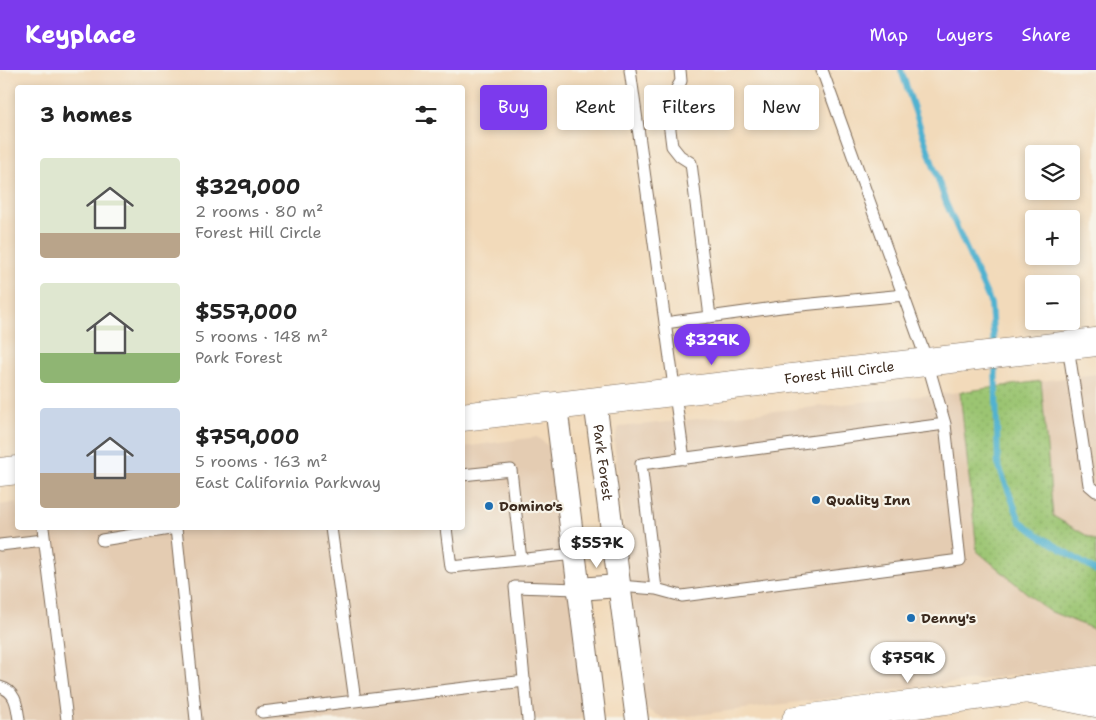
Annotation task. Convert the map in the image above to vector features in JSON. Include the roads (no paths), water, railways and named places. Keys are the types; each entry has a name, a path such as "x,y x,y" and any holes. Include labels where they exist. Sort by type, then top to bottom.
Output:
{"main road":[{"name":"Forest Hill Circle","path":"465,416 1096,342"},
{"path":"0,472 15,470"},
{"path":"796,720 1096,680"},
{"path":"1026,689 1096,703"}],"street":[{"name":"Park Forest","path":"596,401 637,720"},
{"path":"556,406 595,720"},
{"path":"578,589 619,586"}],"lane":[{"path":"630,70 684,459"},
{"path":"680,70 681,81 668,106 671,138 672,146 680,156 691,163 710,317"},
{"path":"619,586 656,589 682,596 960,560 945,424 927,361 822,70"},
{"path":"665,323 781,307 904,295"},
{"path":"1068,346 1089,485 1096,491"},
{"path":"656,589 641,464 945,424"},
{"path":"465,475 511,470 521,560"},
{"path":"43,530 67,720"},
{"path":"102,540 164,530"},
{"path":"176,530 196,720"},
{"path":"331,530 355,701"},
{"path":"446,530 451,567 574,554"},
{"path":"0,545 44,540"},
{"path":"528,720 515,587 578,589"},
{"path":"262,712 525,681"},
{"path":"0,687 4,688 16,699 19,720"}],"waterway":[{"path":"901,70 946,203 991,304 994,347"},
{"path":"995,360 998,464 1020,521 1037,534 1096,571"}],"place":[{"name":"Quality Inn","path":"816,500"},
{"name":"Domino's","path":"489,506"},
{"name":"Denny's","path":"911,618"}]}
